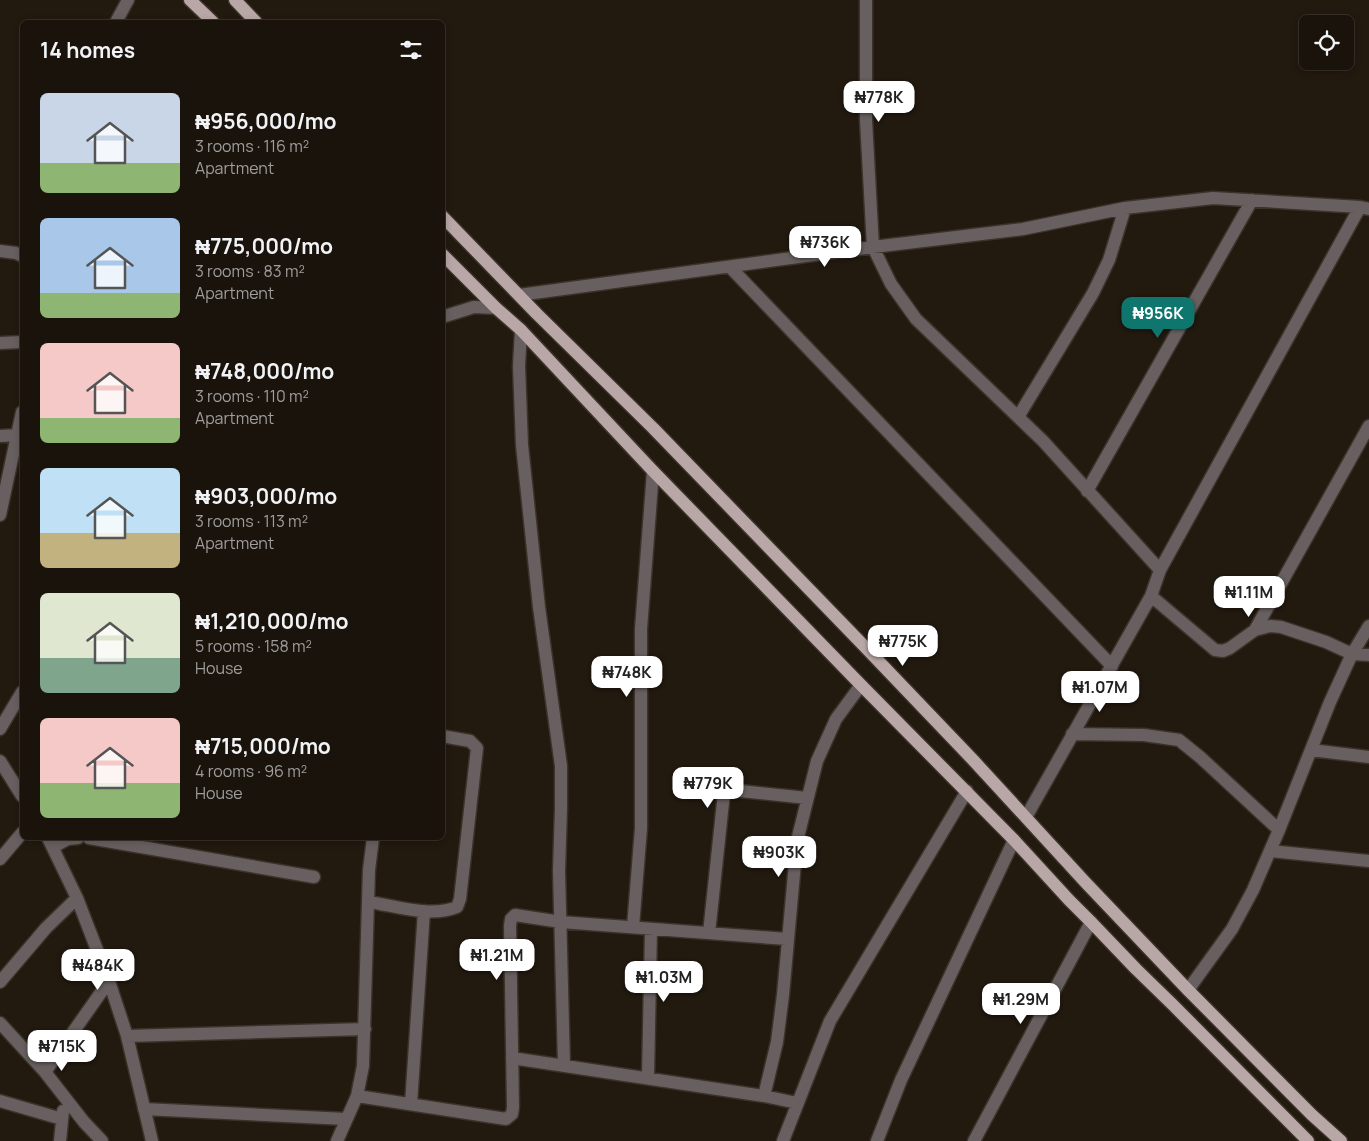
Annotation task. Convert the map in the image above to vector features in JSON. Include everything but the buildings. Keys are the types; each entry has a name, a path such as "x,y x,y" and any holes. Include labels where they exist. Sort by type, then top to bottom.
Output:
{"main road":[{"path":"190,0 211,20"},
{"path":"235,0 254,20"},
{"path":"445,219 667,442 881,663 1188,990 1340,1141"},
{"path":"445,257 521,330 653,471 967,791 1136,970 1308,1141"}],"street":[{"path":"117,20 128,0"},
{"path":"866,0 866,120 873,248 891,284 916,319 1043,441 1160,570"},
{"path":"519,295 1023,229 1125,208 1213,198 1364,208 1160,570 1151,596 1026,817"},
{"path":"1088,491 1252,200"},
{"path":"1018,417 1093,293 1109,260 1125,208"},
{"path":"0,251 20,255"},
{"path":"730,267 1112,666"},
{"path":"445,316 474,307 496,308"},
{"path":"521,330 519,366 522,445 539,607 561,766 559,871 564,1065"},
{"path":"0,343 20,342"},
{"path":"0,515 20,424"},
{"path":"1255,630 1369,426"},
{"path":"0,436 18,435"},
{"path":"633,927 641,828 641,629 653,471"},
{"path":"1151,596 1215,650 1223,651 1230,648 1255,630 1270,626 1281,627 1326,642 1352,654 1369,656"},
{"path":"1188,990 1232,929 1253,890 1330,702 1352,654 1369,626"},
{"path":"764,1096 777,1042 797,841 807,798 817,761 836,719 861,685"},
{"path":"0,729 20,695"},
{"path":"1072,734 1144,735 1179,740 1200,756 1279,830"},
{"path":"368,902 424,911 449,910 457,907 460,899 477,748 470,741 445,737"},
{"path":"1311,750 1369,757"},
{"path":"0,761 20,793"},
{"path":"709,933 724,793 727,790 731,790 807,798"},
{"path":"783,1141 830,1022 967,791"},
{"path":"0,859 20,835"},
{"path":"101,840 314,877"},
{"path":"336,1141 357,1096 364,1066 369,870 373,840"},
{"path":"877,1141 901,1080 1014,840"},
{"path":"51,842 78,898 109,981 127,1036 152,1141"},
{"path":"1270,851 1369,861"},
{"path":"0,982 46,928 78,898"},
{"path":"411,1104 424,911"},
{"path":"357,1096 506,1119 512,1114 510,926 511,919 515,915 561,922 787,939"},
{"path":"974,1141 1091,922"},
{"path":"648,1078 651,929"},
{"path":"45,1072 109,981"},
{"path":"0,1023 45,1072 84,1122 102,1141"},
{"path":"127,1036 365,1029"},
{"path":"512,1058 764,1096 797,1103"},
{"path":"60,1141 65,1098"},
{"path":"0,1100 62,1119"},
{"path":"144,1109 346,1119"}]}
